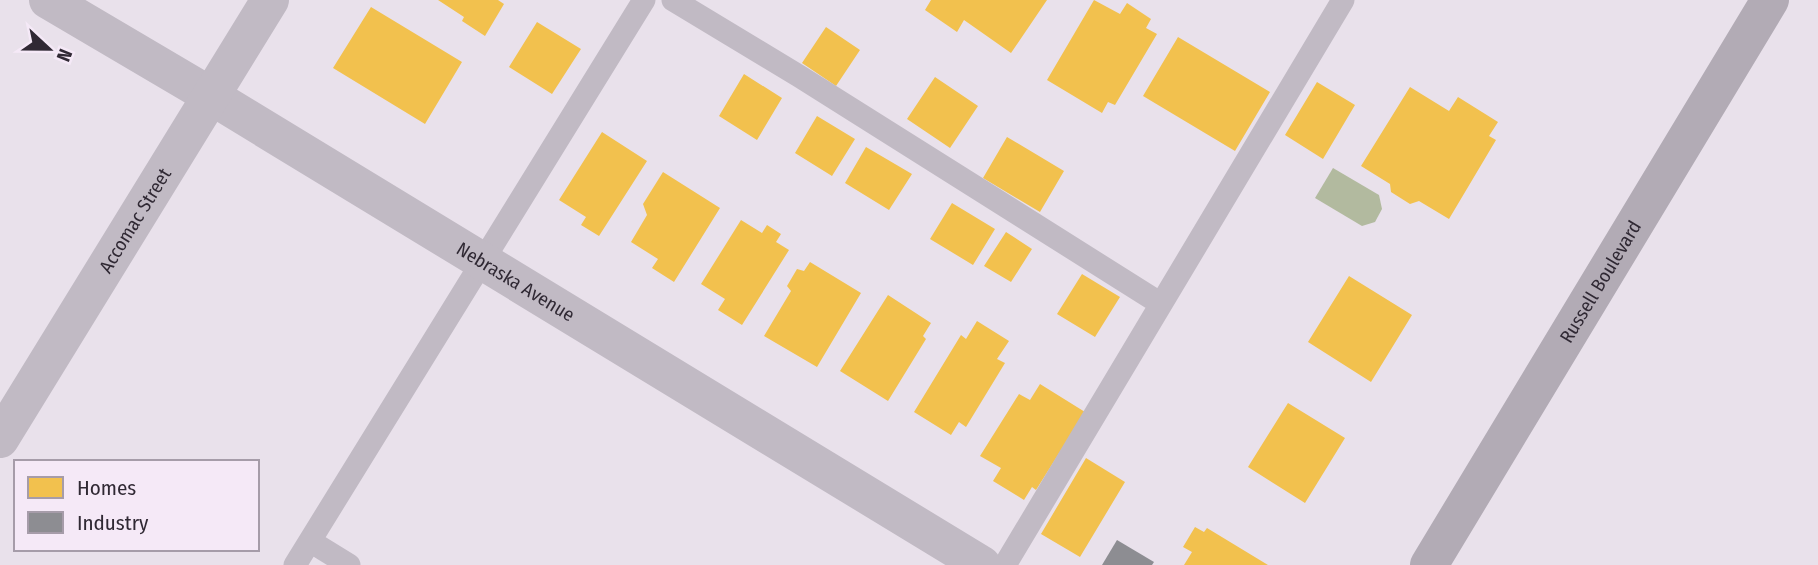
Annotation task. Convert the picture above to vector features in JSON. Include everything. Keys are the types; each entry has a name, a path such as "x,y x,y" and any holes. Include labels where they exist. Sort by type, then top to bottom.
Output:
{"main road":[{"name":"Russell Boulevard","path":"1429,565 1770,0"}],"street":[{"name":"Nebraska Avenue","path":"48,0 211,96 982,565"},
{"name":"Accomac Street","path":"0,439 270,0"}],"lane":[{"path":"295,565 644,0"},
{"path":"673,0 799,76 1161,304"},
{"path":"1004,565 1343,0"},
{"path":"310,541 349,565"}],"shaded area":[{"path":"1333,168 1379,195 1382,209 1375,222 1362,226 1315,198"}],"building: Homes":[{"path":"438,0 498,0 504,4 485,36 462,21 464,17"},
{"path":"931,0 1047,0 1011,53 964,20 957,32 925,10"},
{"path":"1094,0 1120,14 1127,3 1151,19 1146,28 1157,34 1115,105 1108,102 1102,113 1047,80"},
{"path":"371,7 462,62 425,124 333,68"},
{"path":"537,22 581,49 552,94 509,67"},
{"path":"826,27 860,50 836,86 802,63"},
{"path":"1178,37 1270,92 1235,151 1143,96"},
{"path":"744,74 782,98 757,140 719,116"},
{"path":"935,77 978,106 950,148 907,119"},
{"path":"1317,82 1355,105 1323,159 1285,135"},
{"path":"1410,87 1449,111 1458,97 1498,122 1489,136 1496,140 1449,219 1419,201 1410,204 1391,192 1390,184 1361,166"},
{"path":"817,116 855,139 832,176 795,153"},
{"path":"602,132 647,161 599,236 581,225 586,217 559,200"},
{"path":"1007,137 1064,171 1040,212 983,178"},
{"path":"866,147 912,174 889,210 845,183"},
{"path":"663,172 720,208 674,282 652,268 658,259 631,242 647,215 643,204"},
{"path":"952,203 995,229 973,265 930,239"},
{"path":"741,220 762,233 767,225 781,234 776,242 789,250 742,325 718,310 725,299 701,284"},
{"path":"1006,232 1032,249 1011,282 984,266"},
{"path":"810,262 861,293 817,367 764,336 791,291 787,286 797,269 804,271"},
{"path":"1082,274 1120,297 1095,337 1057,314"},
{"path":"1349,276 1412,315 1371,382 1308,342"},
{"path":"888,295 931,323 923,336 926,339 888,401 840,371"},
{"path":"977,321 1009,341 997,359 1005,363 966,427 959,422 951,435 914,412 961,335 966,339"},
{"path":"1040,384 1085,412 1036,490 1032,487 1024,500 993,481 1001,468 980,456 1019,394 1030,400"},
{"path":"1288,403 1345,438 1305,503 1248,467"},
{"path":"1086,458 1125,482 1080,557 1041,534"},
{"path":"1195,527 1204,532 1207,528 1268,565 1184,565 1192,552 1183,547"}],"building: Industry":[{"path":"1117,540 1154,562 1152,565 1102,565"}]}
